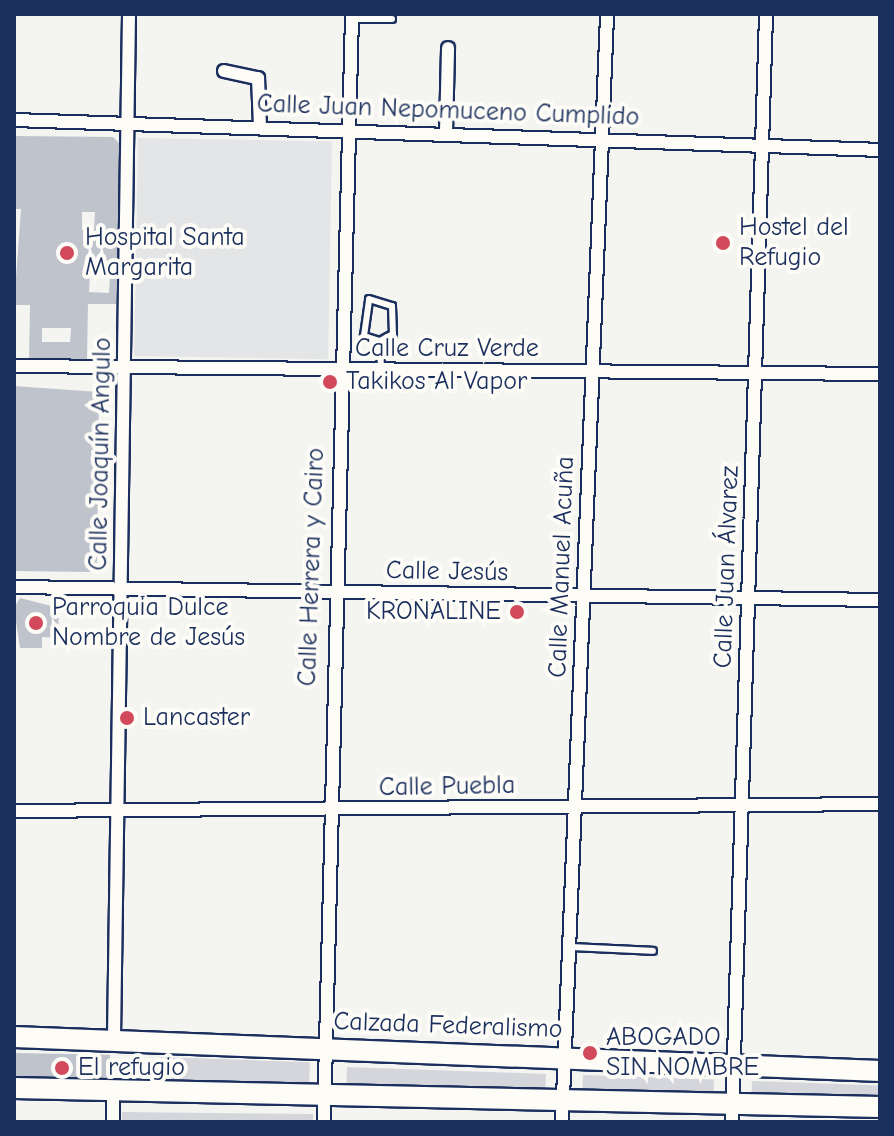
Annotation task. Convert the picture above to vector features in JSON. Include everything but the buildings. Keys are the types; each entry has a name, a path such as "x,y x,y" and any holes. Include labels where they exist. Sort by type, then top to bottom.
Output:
{"main road":[{"name":"Calzada Federalismo","path":"14,1037 114,1038 880,1071"},
{"path":"14,1088 563,1099 733,1112 880,1107"}],"street":[{"name":"Calle Joaquín Angulo","path":"114,1038 129,14"},
{"name":"Calle Manuel Acuña","path":"562,1122 607,14"},
{"name":"Calle Juan Álvarez","path":"733,1112 766,14"},
{"name":"Calle Herrera y Cairo","path":"324,1122 327,810 352,16"},
{"path":"446,132 448,48"},
{"path":"224,71 258,78 260,126"},
{"name":"Calle Juan Nepomuceno Cumplido","path":"14,120 446,132 880,150"},
{"name":"Calle Cruz Verde","path":"14,366 880,374"},
{"name":"Calle Jesús","path":"14,587 880,600"},
{"name":"Calle Puebla","path":"14,811 880,804"},
{"path":"113,1090 113,1122"}],"lane":[{"path":"352,16 392,19"},
{"path":"369,299 392,306 393,334 380,341 364,336 369,299"},
{"path":"380,341 381,370"},
{"path":"569,947 653,951"}],"shaded area":[{"path":"138,138 332,141 328,359 134,356"},
{"path":"161,1057 310,1062 309,1088 160,1083"},
{"path":"347,1067 546,1074 545,1093 346,1086"},
{"path":"583,1075 714,1080 713,1098 582,1093"},
{"path":"752,1081 880,1085 879,1103 751,1099"},
{"path":"122,1112 313,1114 313,1122 122,1122"}],"place":[{"name":"Hostel del Refugio","path":"723,243"},
{"name":"Hospital Santa Margarita","path":"67,253"},
{"name":"Takikos Al Vapor","path":"330,382"},
{"name":"KRONALINE","path":"517,612"},
{"name":"Parroquia Dulce Nombre de Jesús","path":"36,623"},
{"name":"Lancaster","path":"127,718"},
{"name":"ABOGADO SIN NOMBRE","path":"590,1053"},
{"name":"El refugio","path":"62,1068"}]}
